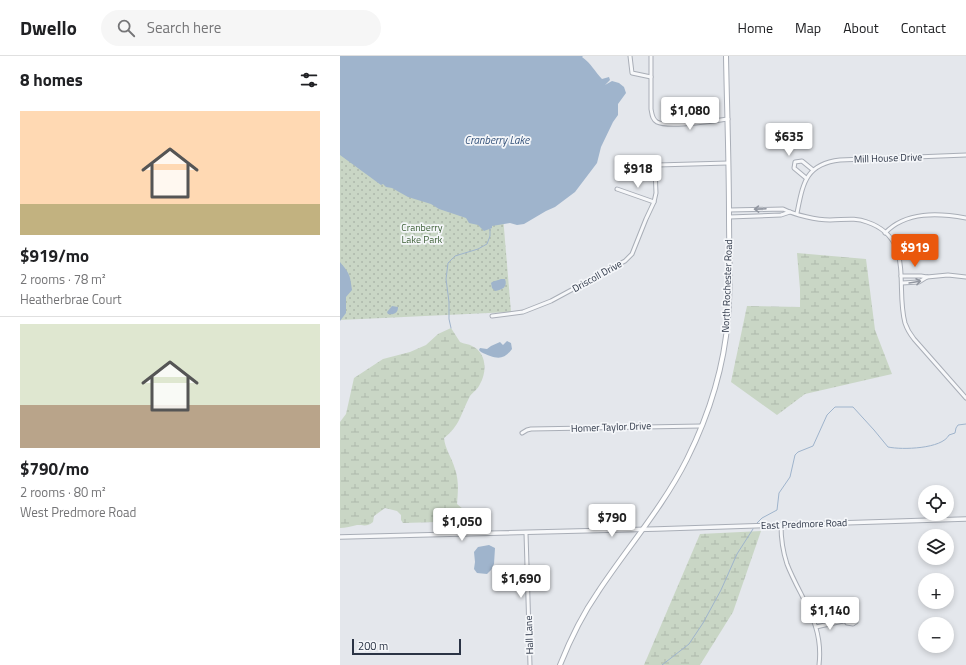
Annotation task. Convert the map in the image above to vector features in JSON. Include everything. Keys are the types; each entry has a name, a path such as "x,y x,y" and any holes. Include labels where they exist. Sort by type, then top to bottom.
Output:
{"main road":[{"name":"North Rochester Road","path":"560,665 578,625 590,605 678,475 702,426 716,385 726,337 730,284 726,56"}],"street":[{"path":"630,56 632,73 651,76"},
{"path":"651,56 651,108 652,117 656,121 661,124 670,124 704,123 728,119"},
{"name":"Mill House Drive","path":"797,213 806,178 813,170 824,163 840,160 966,155"},
{"path":"806,178 794,168 795,162 802,160 813,170"},
{"name":"Driscoll Drive","path":"492,316 522,312 552,300 625,261 632,254 654,202 656,193 655,169 657,165 728,163"},
{"path":"616,189 654,202"},
{"path":"729,210 783,209 790,212 829,220 862,220 871,223 885,233 891,239 897,250 900,261 904,315 909,332 966,398"},
{"path":"729,217 781,215 790,212"},
{"path":"885,233 892,226 901,221 918,216 944,215 966,218"},
{"path":"902,276 927,277 948,274 966,278"},
{"path":"902,283 919,282 927,277"},
{"name":"Homer Taylor Drive","path":"522,433 531,429 702,426"},
{"name":"East Predmore Road","path":"340,537 642,530 966,519"},
{"path":"781,525 782,543 787,563 810,610 816,627 820,665"},
{"name":"Hall Lane","path":"526,532 530,665"},
{"path":"816,627 842,621 854,624 857,620 856,616 850,613 842,621"},
{"path":"846,616 845,620 847,623"}],"green space":[{"name":"Cranberry Lake Park","path":"496,133 511,312 340,320 340,139"},
{"path":"797,253 866,259 875,330 892,374 805,394 777,415 731,382 747,306 800,307"},
{"path":"451,328 460,342 471,345 481,353 484,363 484,374 479,386 470,396 454,429 444,438 457,478 457,504 463,509 481,516 486,524 482,528 456,530 438,522 403,523 401,520 401,515 397,511 385,508 374,516 373,522 369,525 357,525 340,528 340,422 346,414 354,378 383,359 410,352 426,345 438,334"},
{"path":"761,531 733,612 700,665 644,665 700,534"}],"water":[{"name":"Cranberry Lake","path":"340,56 583,56 582,57 602,79 609,77 610,80 605,85 612,81 619,83 624,87 626,93 618,104 618,115 601,147 597,163 575,192 555,207 524,224 517,225 510,223 492,226 492,228 484,231 478,225 469,223 466,218 439,209 431,204 408,197 392,188 386,187 383,184 381,185 340,155"},
{"path":"340,262 349,275 352,290 346,297 346,313 340,321"},
{"path":"505,279 505,286 500,290 495,291 492,288 491,283"},
{"path":"392,306 398,307 397,311 394,314 388,314 387,312"},
{"path":"507,341 511,343 512,349 509,353 502,357 498,358 490,356 479,350 480,348 487,349 500,342 503,345"},
{"path":"489,545 495,548 494,564 487,574 477,573 474,569 474,552 478,547"}],"waterway":[{"path":"451,328 446,279 448,263 455,256 478,249 487,244 490,236 490,229"},
{"path":"757,523 762,518 777,510 779,493 790,477 795,455 798,452 813,446 827,415 835,407 853,407 888,447 894,448 930,446 945,440 949,435 955,433 958,425 966,424"},
{"path":"662,665 689,644 703,623 721,590 737,554 753,529"}]}
